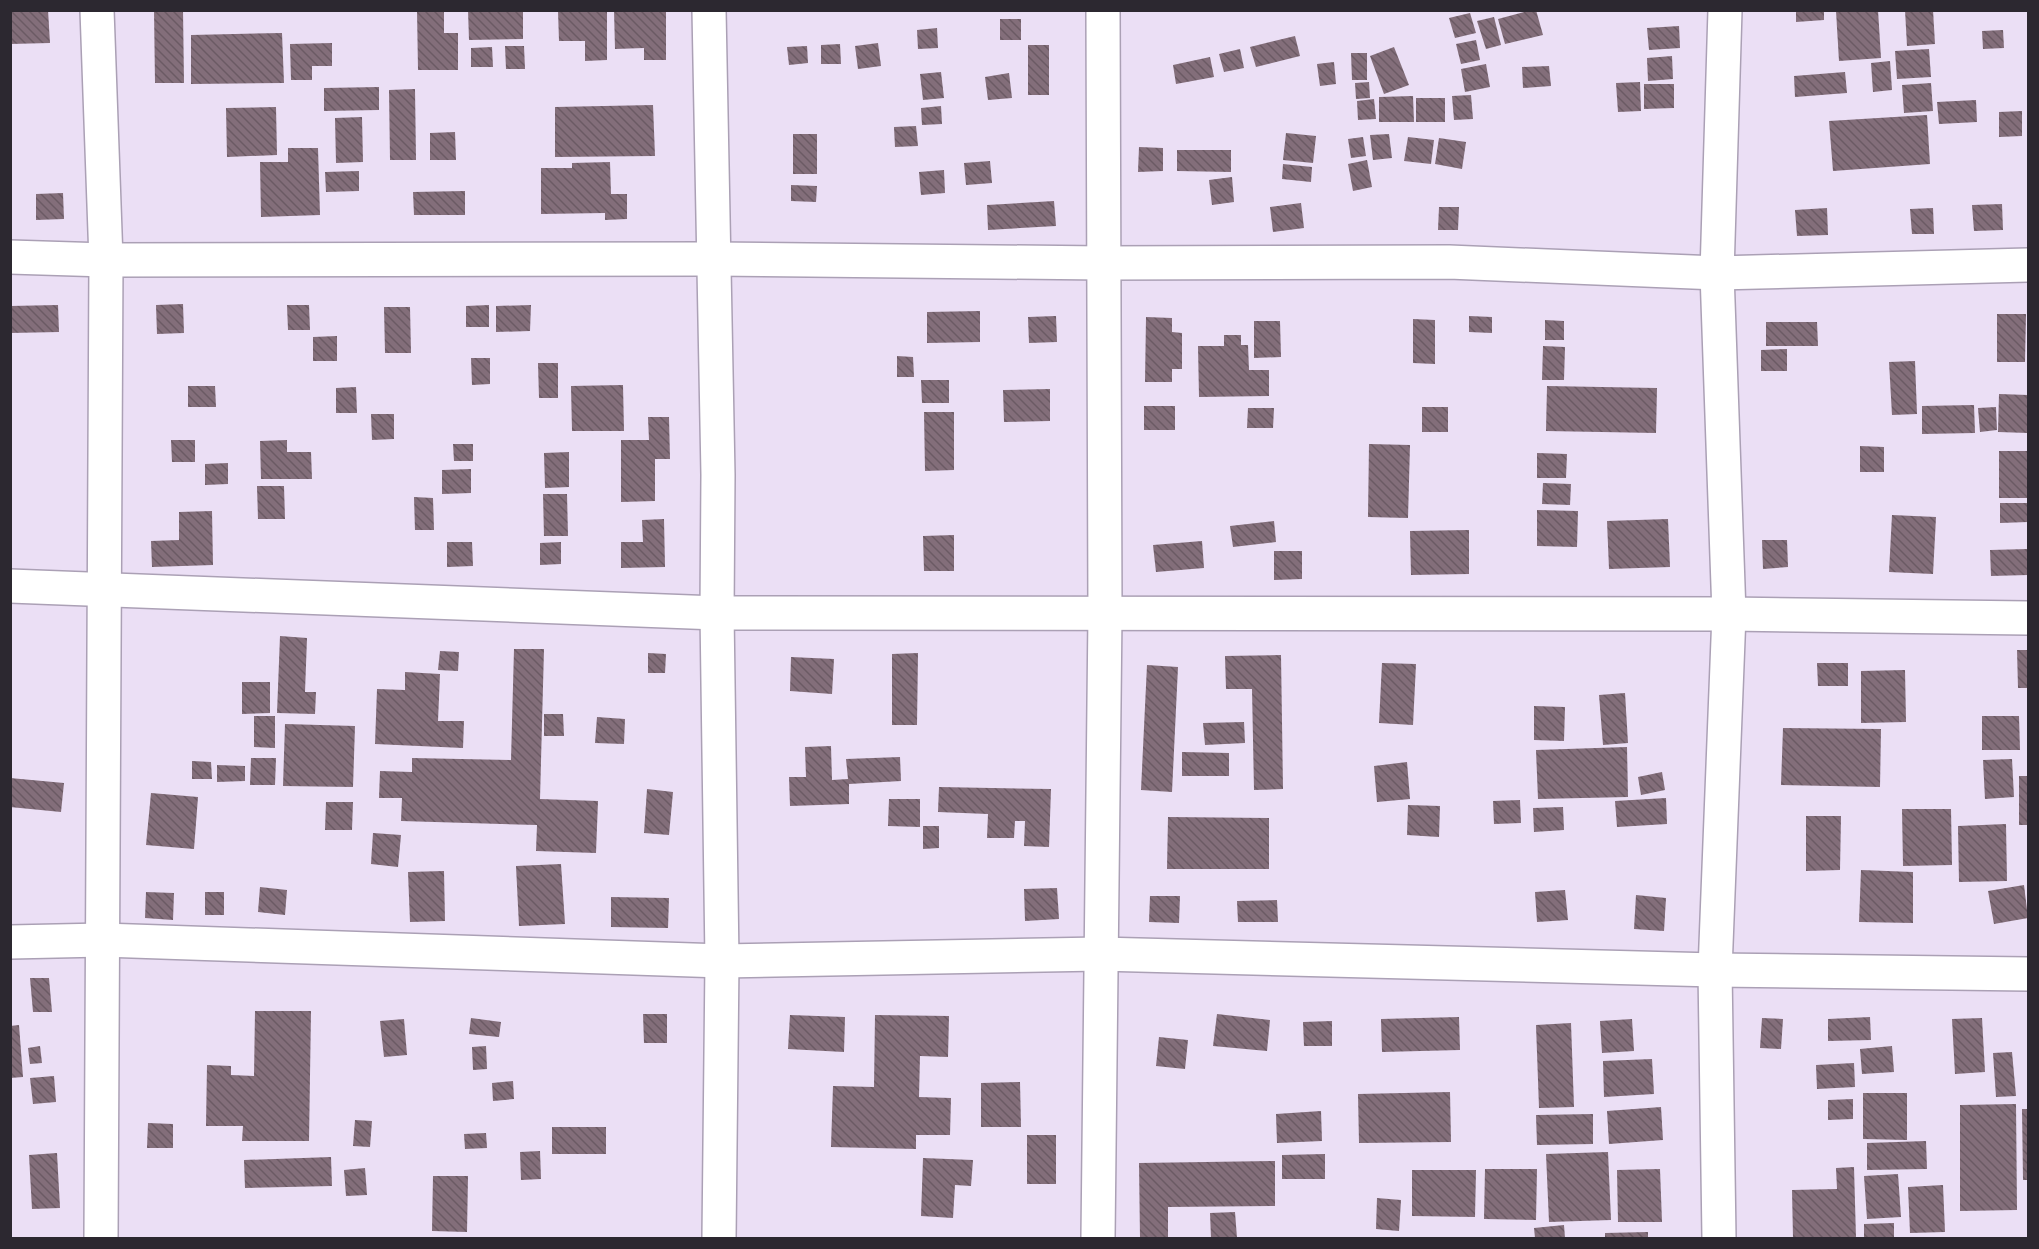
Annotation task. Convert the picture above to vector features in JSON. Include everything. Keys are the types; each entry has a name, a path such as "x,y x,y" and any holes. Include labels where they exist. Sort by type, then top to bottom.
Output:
{"street":[{"path":"97,10 106,260 101,1239"},
{"path":"710,10 718,476 717,613 722,961 718,1239"},
{"path":"1098,1239 1105,614 1103,10"},
{"path":"1719,1239 1715,970 1729,614 1717,273 1725,10"},
{"path":"10,257 106,260 714,259 1103,263 1449,262 1717,273 2028,265"},
{"path":"10,586 717,613 1729,614 2028,618"},
{"path":"10,942 103,940 722,961 1100,954 1715,970 2028,974"}],"building":[{"path":"10,10 48,10 50,43 10,44"},
{"path":"154,10 183,10 184,83 155,83"},
{"path":"417,10 444,10 444,33 458,33 458,70 418,70"},
{"path":"468,10 523,10 523,39 469,40"},
{"path":"607,10 607,60 585,61 585,41 559,41 558,11"},
{"path":"614,10 666,10 666,60 644,60 644,48 615,49"},
{"path":"1536,10 1543,35 1505,44 1498,19"},
{"path":"1796,10 1824,10 1824,20 1796,22"},
{"path":"1878,10 1881,58 1839,61 1836,11"},
{"path":"1905,10 1933,10 1935,44 1907,46"},
{"path":"1470,13 1476,33 1455,38 1449,18"},
{"path":"1494,17 1501,45 1486,49 1477,21"},
{"path":"1000,19 1021,19 1021,40 1000,40"},
{"path":"1679,26 1680,48 1649,50 1647,28"},
{"path":"937,28 938,48 918,49 917,30"},
{"path":"2003,30 2004,48 1983,49 1982,31"},
{"path":"282,33 284,83 191,84 191,35"},
{"path":"1295,36 1300,56 1256,67 1250,47"},
{"path":"1476,40 1480,60 1461,64 1456,44"},
{"path":"332,43 332,66 312,66 312,80 291,80 290,44"},
{"path":"878,43 881,66 858,69 855,46"},
{"path":"840,44 841,64 821,64 821,45"},
{"path":"1028,45 1049,45 1049,95 1028,95"},
{"path":"505,46 524,46 525,69 506,69"},
{"path":"807,46 808,63 789,65 787,47"},
{"path":"492,47 493,67 471,67 471,48"},
{"path":"1394,47 1409,85 1384,94 1370,56"},
{"path":"1240,49 1244,68 1224,72 1219,54"},
{"path":"1929,49 1931,77 1897,79 1895,51"},
{"path":"1351,53 1367,53 1367,80 1352,80"},
{"path":"1672,56 1673,79 1648,81 1647,58"},
{"path":"1210,57 1214,77 1176,84 1173,65"},
{"path":"1890,61 1892,90 1873,92 1871,63"},
{"path":"1334,62 1336,84 1320,86 1317,64"},
{"path":"1486,64 1490,87 1465,92 1461,69"},
{"path":"1549,66 1551,86 1523,88 1522,67"},
{"path":"941,72 944,98 923,100 920,74"},
{"path":"1845,72 1847,93 1795,97 1794,76"},
{"path":"1009,73 1012,98 988,100 985,77"},
{"path":"1369,82 1370,98 1356,99 1355,83"},
{"path":"1640,82 1641,111 1618,112 1616,83"},
{"path":"1931,83 1933,111 1904,113 1902,85"},
{"path":"1644,84 1674,84 1674,108 1644,109"},
{"path":"379,87 379,110 324,111 324,88"},
{"path":"415,89 416,160 390,160 389,90"},
{"path":"1471,95 1473,119 1454,120 1452,96"},
{"path":"1413,96 1414,122 1379,122 1379,97"},
{"path":"1416,98 1445,98 1445,122 1416,122"},
{"path":"1374,99 1376,119 1358,120 1357,101"},
{"path":"1976,100 1977,122 1939,124 1937,102"},
{"path":"653,105 655,156 555,157 555,107"},
{"path":"941,106 942,124 922,125 921,108"},
{"path":"276,107 277,155 227,157 226,108"},
{"path":"2022,111 2022,136 1999,137 1999,112"},
{"path":"1927,115 1930,164 1833,171 1829,121"},
{"path":"362,117 363,162 336,163 335,118"},
{"path":"916,126 918,146 895,147 894,127"},
{"path":"455,132 456,160 430,160 430,133"},
{"path":"1286,133 1316,136 1313,163 1283,160"},
{"path":"793,134 817,134 817,174 793,174"},
{"path":"1389,134 1392,158 1373,160 1370,135"},
{"path":"1363,137 1366,156 1351,158 1348,139"},
{"path":"1408,137 1434,140 1431,164 1404,161"},
{"path":"1439,138 1466,142 1462,169 1435,164"},
{"path":"1139,147 1163,148 1163,171 1138,172"},
{"path":"288,148 318,148 320,215 261,217 260,162 288,162"},
{"path":"1177,150 1231,150 1231,172 1177,171"},
{"path":"1367,160 1372,187 1353,191 1348,164"},
{"path":"990,161 992,183 966,185 964,163"},
{"path":"610,162 611,194 627,194 627,219 605,220 605,213 541,214 541,168 572,168 572,163"},
{"path":"1283,164 1312,167 1311,182 1282,179"},
{"path":"944,170 945,193 921,195 919,172"},
{"path":"359,171 359,191 326,192 325,172"},
{"path":"1232,177 1234,202 1212,205 1209,180"},
{"path":"791,185 817,186 816,202 791,201"},
{"path":"465,191 465,215 414,215 413,192"},
{"path":"63,193 64,219 36,220 36,194"},
{"path":"1054,201 1056,226 988,230 987,205"},
{"path":"1301,203 1304,228 1273,232 1270,207"},
{"path":"2002,204 2003,230 1974,231 1972,205"},
{"path":"1439,207 1459,207 1458,230 1438,230"},
{"path":"1827,208 1828,235 1797,236 1795,210"},
{"path":"1933,208 1934,234 1912,234 1910,209"},
{"path":"183,304 184,333 157,334 156,305"},
{"path":"58,305 59,332 10,333 10,306"},
{"path":"287,305 309,305 310,330 288,330"},
{"path":"489,305 489,327 466,327 466,306"},
{"path":"531,305 530,331 496,332 496,306"},
{"path":"384,307 410,307 411,353 385,353"},
{"path":"980,311 980,342 927,343 927,312"},
{"path":"1997,314 2026,314 2025,362 1997,362"},
{"path":"1056,316 1057,342 1029,343 1028,317"},
{"path":"1469,316 1492,317 1492,333 1469,332"},
{"path":"1146,317 1172,318 1172,332 1182,333 1182,369 1172,369 1172,382 1145,382"},
{"path":"1413,319 1435,320 1435,364 1413,363"},
{"path":"1545,320 1564,321 1564,340 1545,340"},
{"path":"1254,321 1280,321 1281,357 1254,358"},
{"path":"1766,322 1817,322 1818,346 1766,346"},
{"path":"1224,335 1241,335 1241,345 1248,345 1249,370 1269,370 1269,396 1199,397 1198,346 1224,346"},
{"path":"337,336 337,361 313,361 313,337"},
{"path":"1543,346 1565,347 1564,380 1542,380"},
{"path":"1787,349 1787,371 1761,371 1761,350"},
{"path":"897,356 913,357 914,377 897,377"},
{"path":"471,358 490,358 490,384 472,385"},
{"path":"1915,361 1917,414 1892,415 1889,362"},
{"path":"538,363 558,363 558,398 539,398"},
{"path":"921,380 949,380 949,403 922,403"},
{"path":"623,385 624,431 572,431 571,386"},
{"path":"188,386 215,386 216,407 188,407"},
{"path":"1547,386 1657,388 1656,433 1546,431"},
{"path":"356,387 357,413 336,413 336,388"},
{"path":"1050,389 1050,421 1004,422 1003,390"},
{"path":"1999,394 2028,395 2028,433 1998,432"},
{"path":"1974,405 1975,433 1922,434 1922,406"},
{"path":"1144,406 1175,406 1175,430 1144,430"},
{"path":"1422,407 1448,407 1448,432 1422,432"},
{"path":"1996,407 1997,430 1980,432 1978,408"},
{"path":"1248,408 1274,408 1273,428 1247,428"},
{"path":"924,412 954,412 954,470 925,471"},
{"path":"371,414 394,414 394,439 372,440"},
{"path":"648,417 669,417 670,459 655,459 655,501 621,502 621,440 649,440"},
{"path":"171,440 195,440 195,462 172,462"},
{"path":"287,440 287,452 311,452 312,479 261,479 260,441"},
{"path":"453,444 473,444 473,461 454,461"},
{"path":"1369,444 1410,445 1408,518 1368,517"},
{"path":"1860,446 1884,447 1884,472 1860,472"},
{"path":"1999,451 2028,451 2027,498 1999,498"},
{"path":"569,452 569,487 545,488 544,453"},
{"path":"1537,453 1567,454 1566,478 1537,478"},
{"path":"228,463 228,484 205,485 205,464"},
{"path":"471,469 471,493 442,494 442,470"},
{"path":"1543,483 1571,484 1570,505 1542,504"},
{"path":"257,486 284,486 285,519 258,519"},
{"path":"543,494 567,494 568,536 544,536"},
{"path":"414,497 433,498 434,530 415,530"},
{"path":"2000,503 2028,503 2028,522 2000,523"},
{"path":"1537,510 1578,511 1577,547 1537,546"},
{"path":"212,511 213,565 152,567 151,541 179,540 179,512"},
{"path":"1892,515 1936,517 1933,574 1889,572"},
{"path":"664,519 665,567 621,568 621,542 643,542 642,520"},
{"path":"1668,519 1670,567 1609,569 1607,521"},
{"path":"1274,521 1276,542 1233,547 1230,526"},
{"path":"1469,530 1469,574 1411,575 1410,531"},
{"path":"954,535 954,571 924,571 923,536"},
{"path":"1762,540 1787,540 1788,567 1763,569"},
{"path":"1202,541 1204,568 1156,572 1153,545"},
{"path":"447,542 472,542 473,566 447,567"},
{"path":"561,542 561,564 540,565 540,543"},
{"path":"2028,549 2028,575 1991,576 1990,550"},
{"path":"1274,551 1302,551 1302,579 1274,580"},
{"path":"280,636 307,638 305,692 316,692 315,714 277,713"},
{"path":"514,649 544,649 540,799 598,801 596,853 536,851 537,825 401,821 402,798 379,798 380,771 412,772 412,758 511,760"},
{"path":"2017,650 2028,650 2028,688 2018,688"},
{"path":"440,651 459,652 458,671 438,670"},
{"path":"648,653 666,654 665,673 648,673"},
{"path":"918,653 917,725 892,725 892,654"},
{"path":"1281,655 1283,789 1254,790 1252,689 1226,689 1225,656"},
{"path":"791,657 834,659 832,694 790,691"},
{"path":"1382,663 1416,664 1413,725 1379,723"},
{"path":"1817,663 1848,663 1848,686 1818,686"},
{"path":"1147,665 1178,667 1172,792 1141,790"},
{"path":"1905,670 1906,722 1861,723 1861,671"},
{"path":"405,672 440,674 438,721 464,721 463,748 375,744 377,689 405,690"},
{"path":"242,682 270,682 270,713 242,714"},
{"path":"1625,693 1628,743 1603,745 1599,695"},
{"path":"1534,706 1565,707 1564,741 1534,740"},
{"path":"544,714 563,714 564,736 544,736"},
{"path":"254,716 275,716 275,748 254,747"},
{"path":"1982,716 2019,716 2020,750 1982,750"},
{"path":"597,717 625,719 624,744 595,743"},
{"path":"1244,722 1245,743 1205,745 1203,723"},
{"path":"285,724 355,726 353,787 283,786"},
{"path":"1783,728 1881,729 1880,787 1781,785"},
{"path":"831,746 832,780 848,779 846,759 900,757 901,781 849,784 849,804 790,806 789,777 806,777 805,747"},
{"path":"1627,747 1628,797 1538,799 1536,750"},
{"path":"1182,752 1229,753 1229,776 1182,776"},
{"path":"251,758 276,758 275,785 250,785"},
{"path":"2012,759 2014,797 1985,799 1983,760"},
{"path":"192,761 211,762 212,779 192,779"},
{"path":"1407,762 1410,799 1377,802 1374,766"},
{"path":"217,765 245,766 245,781 217,782"},
{"path":"1662,772 1665,790 1641,795 1638,777"},
{"path":"2019,776 2028,776 2028,825 2019,825"},
{"path":"10,778 64,783 61,812 10,807"},
{"path":"939,787 1051,789 1049,847 1024,846 1025,821 1015,821 1014,838 987,838 988,814 938,812"},
{"path":"647,789 673,792 669,835 644,833"},
{"path":"151,793 198,797 194,849 146,845"},
{"path":"1666,798 1667,824 1617,827 1615,801"},
{"path":"889,799 920,799 920,827 888,826"},
{"path":"1520,800 1521,823 1494,824 1493,801"},
{"path":"326,802 353,802 352,830 325,830"},
{"path":"1408,805 1440,806 1439,837 1407,835"},
{"path":"1563,807 1564,830 1534,832 1533,808"},
{"path":"1902,809 1951,809 1952,865 1903,866"},
{"path":"1806,816 1841,816 1840,870 1806,871"},
{"path":"1168,817 1269,818 1269,869 1167,869"},
{"path":"2006,824 2007,881 1959,882 1958,826"},
{"path":"923,826 939,826 939,848 923,849"},
{"path":"373,833 401,835 398,867 371,864"},
{"path":"561,864 565,924 519,926 516,866"},
{"path":"1861,870 1913,872 1913,923 1859,922"},
{"path":"444,871 445,921 410,922 408,872"},
{"path":"2024,885 2028,918 1994,924 1988,891"},
{"path":"260,887 287,890 285,915 258,912"},
{"path":"1057,888 1059,919 1025,921 1024,889"},
{"path":"1565,890 1568,920 1537,922 1535,892"},
{"path":"146,892 174,893 173,920 145,918"},
{"path":"205,892 224,892 224,915 205,915"},
{"path":"1636,895 1666,898 1664,931 1634,929"},
{"path":"1150,896 1180,896 1179,923 1149,922"},
{"path":"611,897 669,898 668,928 611,927"},
{"path":"1277,900 1278,922 1238,922 1237,901"},
{"path":"30,978 49,978 52,1012 33,1012"},
{"path":"255,1011 311,1011 309,1141 242,1141 243,1126 206,1126 207,1065 231,1066 231,1075 254,1076"},
{"path":"643,1014 667,1014 667,1043 644,1043"},
{"path":"1217,1014 1270,1020 1267,1051 1213,1046"},
{"path":"790,1015 845,1017 844,1052 788,1049"},
{"path":"875,1015 949,1016 948,1057 920,1056 919,1097 951,1098 950,1135 916,1135 916,1149 831,1147 833,1086 874,1087"},
{"path":"1459,1017 1460,1050 1382,1052 1381,1019"},
{"path":"1870,1017 1871,1040 1828,1041 1828,1019"},
{"path":"471,1018 501,1022 499,1037 469,1034"},
{"path":"1762,1018 1783,1019 1781,1049 1760,1048"},
{"path":"1982,1018 1985,1072 1955,1074 1952,1019"},
{"path":"404,1019 407,1055 384,1057 380,1021"},
{"path":"1632,1019 1634,1051 1602,1053 1600,1021"},
{"path":"1332,1021 1332,1046 1304,1046 1303,1022"},
{"path":"1571,1023 1574,1107 1539,1108 1536,1025"},
{"path":"19,1025 23,1077 10,1078 10,1026"},
{"path":"1159,1037 1188,1040 1185,1069 1156,1066"},
{"path":"40,1046 42,1063 30,1064 28,1048"},
{"path":"486,1046 487,1069 473,1070 472,1047"},
{"path":"1892,1046 1894,1072 1862,1074 1860,1049"},
{"path":"2012,1052 2016,1096 1996,1097 1993,1053"},
{"path":"1652,1059 1654,1094 1604,1097 1603,1061"},
{"path":"1854,1063 1855,1087 1817,1089 1816,1065"},
{"path":"54,1076 56,1102 33,1104 30,1078"},
{"path":"513,1081 514,1099 493,1101 492,1083"},
{"path":"1020,1082 1021,1127 981,1127 981,1083"},
{"path":"1450,1092 1451,1142 1359,1143 1358,1094"},
{"path":"1863,1093 1907,1093 1907,1140 1863,1139"},
{"path":"1853,1099 1853,1119 1828,1120 1828,1100"},
{"path":"2016,1104 2017,1210 1960,1211 1960,1105"},
{"path":"1661,1107 1663,1140 1609,1144 1607,1111"},
{"path":"2022,1109 2028,1109 2028,1180 2023,1180"},
{"path":"1321,1111 1322,1141 1277,1143 1276,1114"},
{"path":"1593,1114 1593,1144 1537,1145 1536,1115"},
{"path":"355,1120 372,1121 370,1147 353,1146"},
{"path":"148,1123 173,1124 173,1148 147,1148"},
{"path":"552,1127 606,1127 606,1154 552,1154"},
{"path":"486,1133 487,1148 465,1149 464,1134"},
{"path":"1027,1135 1056,1135 1056,1184 1027,1184"},
{"path":"1926,1141 1927,1169 1867,1170 1867,1143"},
{"path":"540,1151 541,1179 521,1180 520,1152"},
{"path":"1608,1152 1611,1220 1549,1222 1546,1154"},
{"path":"57,1153 60,1208 32,1209 29,1155"},
{"path":"1325,1154 1325,1179 1282,1179 1282,1155"},
{"path":"331,1157 332,1186 245,1188 244,1160"},
{"path":"923,1158 973,1160 971,1186 955,1185 953,1218 921,1216"},
{"path":"1275,1161 1275,1206 1168,1207 1168,1238 1140,1238 1139,1163"},
{"path":"1854,1167 1856,1238 1793,1238 1792,1190 1837,1189 1836,1168"},
{"path":"365,1168 367,1195 346,1196 344,1170"},
{"path":"1485,1169 1537,1169 1536,1220 1484,1219"},
{"path":"1660,1169 1662,1222 1618,1222 1617,1170"},
{"path":"1412,1170 1476,1170 1475,1217 1412,1216"},
{"path":"1898,1174 1901,1217 1867,1219 1864,1176"},
{"path":"433,1176 468,1176 467,1232 432,1231"},
{"path":"1943,1185 1945,1232 1910,1233 1908,1187"},
{"path":"1377,1198 1401,1200 1399,1231 1376,1229"},
{"path":"1235,1212 1237,1238 1211,1238 1210,1213"},
{"path":"1894,1223 1894,1238 1864,1238 1864,1224"},
{"path":"1564,1225 1565,1238 1535,1238 1534,1228"},
{"path":"1648,1232 1648,1238 1605,1238 1605,1233"}]}
